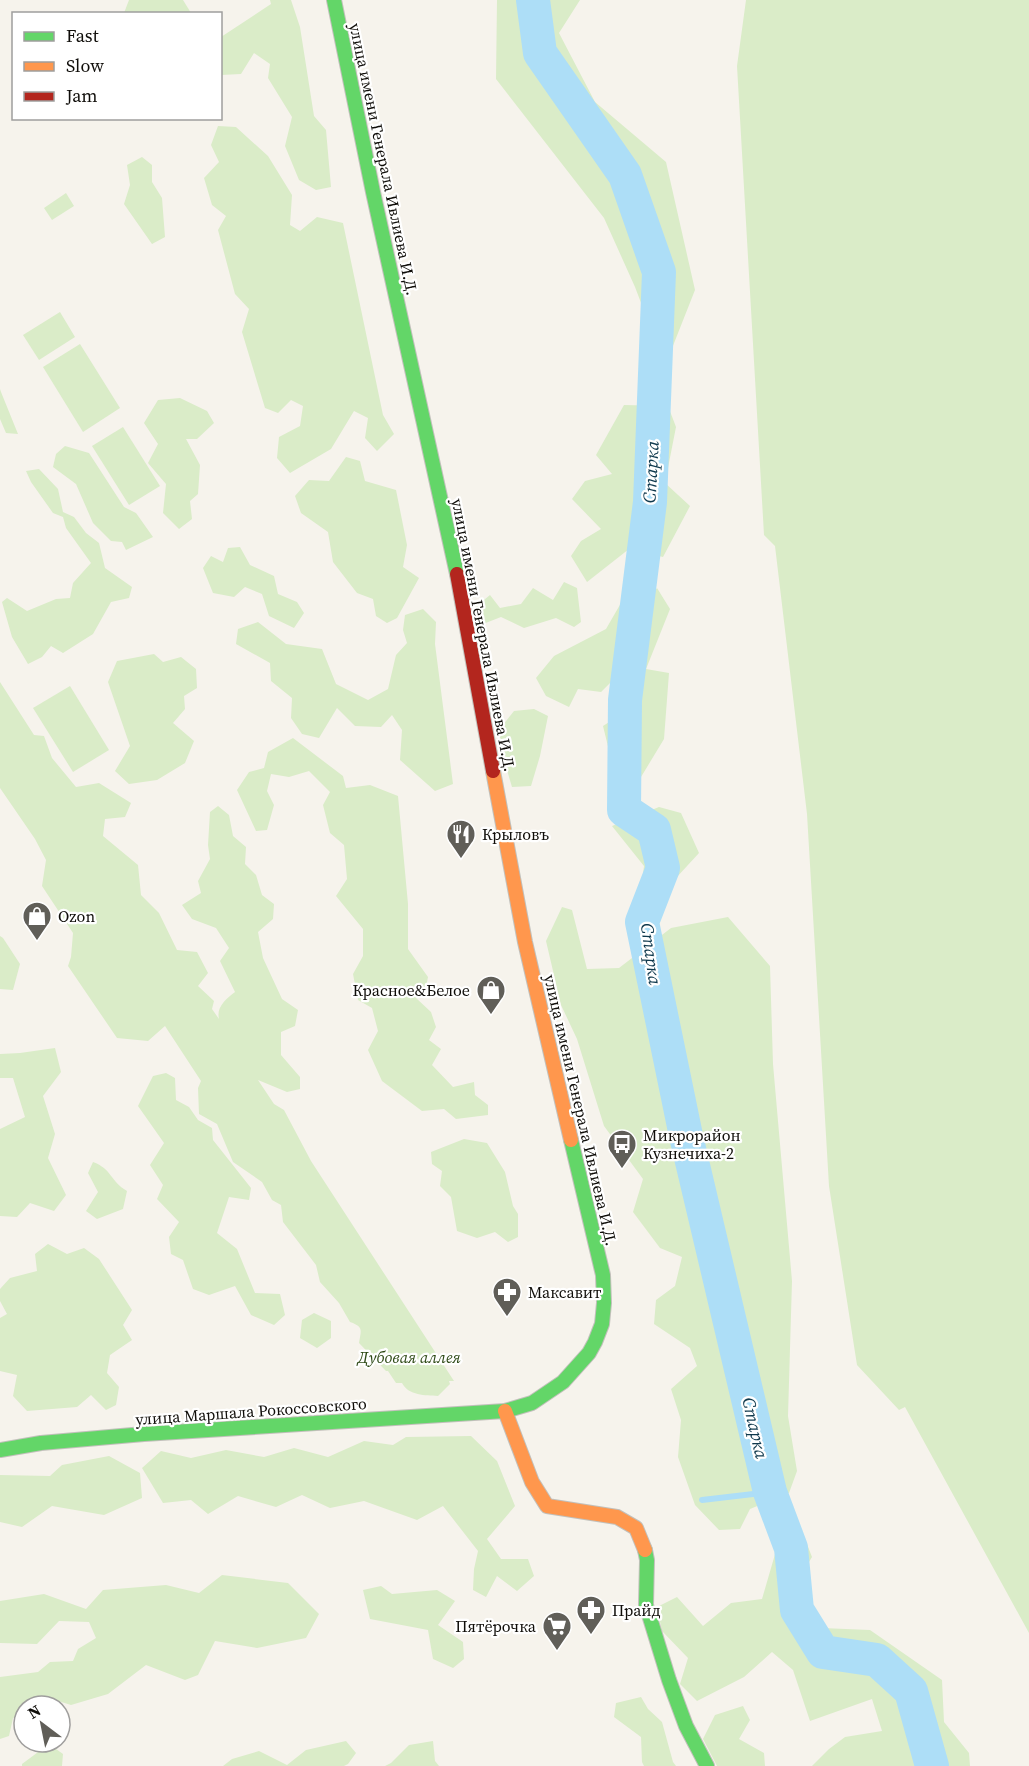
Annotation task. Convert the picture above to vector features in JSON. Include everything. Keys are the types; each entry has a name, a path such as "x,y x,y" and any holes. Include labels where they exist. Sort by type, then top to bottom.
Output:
{"street":[{"name":"улица имени Генерала Ивлиева И.Д.","path":"334,0 450,538 525,942 603,1275 604,1305 600,1331 588,1355 552,1390 531,1403 505,1411"},
{"name":"улица Маршала Рокоссовского","path":"0,1450 41,1443 144,1434 505,1411"},
{"path":"505,1411 532,1482 547,1506 617,1517 636,1528 647,1560 646,1605 669,1680 683,1716 708,1766"}],"green space":[{"path":"129,0 183,0 190,12 124,12"},
{"path":"270,0 291,0 300,27 314,116 326,130 331,187 316,190 299,180 285,146 292,117 268,78 270,64 254,53 241,74 222,75 222,36 271,4"},
{"path":"497,0 580,0 559,33 595,102 666,162 695,290 665,366 635,287 604,218 496,79"},
{"path":"746,0 1029,0 1029,1633 905,1407 899,1410 857,1365 829,1186 807,814 775,546 764,535 737,66"},
{"path":"218,126 236,127 268,156 292,195 290,225 300,231 317,217 343,223 383,415 394,434 377,451 365,438 368,418 354,411 331,449 290,473 277,458 279,437 300,426 303,406 291,400 278,413 265,408 242,332 249,309 235,294 218,230 226,216 212,205 204,178 219,162 211,145"},
{"path":"142,157 152,165 152,182 162,198 165,237 152,244 124,204 130,185 127,165"},
{"path":"66,193 74,206 52,220 44,208"},
{"path":"60,312 75,337 39,360 23,335"},
{"path":"80,344 120,408 83,432 43,367"},
{"path":"0,389 18,434 6,433 0,419"},
{"path":"180,398 207,411 214,423 197,439 186,439 200,465 198,494 190,501 192,519 179,529 163,513 166,484 148,463 158,444 144,423 158,400"},
{"path":"624,405 668,406 676,427 665,483 690,506 663,557 629,549 587,582 571,556 581,541 601,529 572,499 585,481 612,474 596,455"},
{"path":"123,427 160,486 129,505 92,446"},
{"path":"65,446 89,453 124,507 136,513 153,537 126,550 122,542 111,541 93,523 76,484 53,467 56,454"},
{"path":"346,457 360,461 365,481 396,490 407,545 403,567 419,578 397,618 387,623 376,616 373,599 357,593 333,562 328,532 301,513 295,496 309,480 329,481"},
{"path":"39,469 58,489 63,512 74,517 86,533 99,543 105,568 132,587 129,598 111,602 93,634 63,653 51,646 42,657 28,664 12,637 2,602 7,598 27,611 56,599 70,598 73,583 91,563 66,528 63,517 53,513 31,482 26,471"},
{"path":"240,547 250,565 274,576 278,594 297,602 304,613 294,628 269,616 262,594 245,587 234,597 213,593 203,568 211,556 223,562 228,548"},
{"path":"564,582 577,588 581,622 574,627 556,618 524,628 501,617 483,624 473,609 490,595 500,608 521,604 533,588 553,600"},
{"path":"657,588 670,609 646,669 669,673 664,739 641,777 617,783 603,726 617,717 615,678 601,692 578,689 569,707 546,696 536,678 554,656 606,629 621,603 646,604"},
{"path":"423,609 436,622 435,644 453,784 435,791 400,760 402,730 392,715 381,727 355,726 337,708 319,738 302,734 291,718 292,698 271,681 270,663 236,644 238,629 258,622 286,644 322,649 336,684 368,700 388,689 396,655 407,643 403,630 405,615"},
{"path":"154,654 163,662 181,657 196,669 197,688 184,696 185,709 173,723 194,741 185,763 157,780 129,784 115,771 130,746 108,682 117,661"},
{"name":"Дубовая аллея","path":"0,682 34,735 44,736 52,758 76,787 99,783 131,803 125,817 105,819 103,836 138,865 141,895 159,913 177,950 197,952 208,973 198,986 214,1001 212,1009 219,1019 220,1007 235,992 220,961 229,948 216,928 192,919 182,905 201,893 198,881 210,859 208,845 210,812 218,806 229,815 233,836 246,847 245,864 256,875 262,895 274,904 273,919 258,932 263,958 282,999 298,1010 295,1026 281,1032 281,1055 300,1077 300,1089 287,1092 258,1080 274,1104 284,1110 311,1161 454,1381 449,1381 450,1384 438,1396 413,1393 402,1383 396,1383 388,1371 359,1343 360,1327 350,1322 339,1303 320,1282 316,1265 283,1222 281,1205 272,1200 262,1182 233,1162 217,1124 199,1114 198,1088 201,1081 165,1026 148,1041 117,1038 68,966 73,933 42,886 46,860 35,839 0,788"},
{"path":"70,686 109,750 73,772 33,708"},
{"path":"534,709 548,716 540,756 531,786 512,787 503,757 499,730 514,711"},
{"path":"293,738 343,776 346,788 370,785 398,796 408,904 408,949 428,977 425,992 416,998 431,1012 436,1027 429,1040 441,1049 432,1065 453,1087 474,1082 475,1095 488,1105 488,1115 456,1119 444,1109 422,1111 382,1081 368,1050 378,1031 372,1008 358,1000 353,974 363,956 363,929 336,896 347,879 344,845 330,833 323,805 330,792 309,771 289,777 271,774 267,791 274,805 267,830 256,831 237,790 249,772 264,768 268,752"},
{"path":"659,807 681,813 699,853 664,891 639,905 644,866 612,826"},
{"path":"562,907 572,910 587,969 619,968 671,928 728,917 770,966 773,1064 792,1281 788,1416 797,1471 789,1493 750,1509 740,1529 719,1530 695,1505 678,1457 681,1420 671,1389 697,1366 690,1348 654,1324 656,1300 675,1286 682,1257 660,1248 633,1212 643,1179 604,1126 577,1039 561,1005 546,941"},
{"path":"0,936 20,964 13,990 0,989"},
{"path":"55,1048 61,1072 43,1096 55,1134 48,1158 66,1195 54,1211 30,1203 17,1217 0,1216 0,1129 25,1117 13,1078 0,1078 0,1054"},
{"path":"166,1073 175,1078 176,1100 189,1107 198,1120 212,1128 213,1140 251,1188 249,1200 229,1197 217,1233 237,1249 255,1293 280,1294 285,1315 274,1325 251,1315 235,1286 209,1295 193,1289 183,1260 171,1254 169,1237 179,1222 157,1199 163,1185 150,1165 164,1143 138,1106 153,1076"},
{"path":"464,1139 487,1143 505,1172 513,1206 518,1214 518,1237 508,1242 495,1232 477,1238 457,1231 451,1197 440,1186 442,1171 432,1164 431,1152"},
{"path":"93,1162 104,1168 127,1191 123,1209 97,1219 86,1211 98,1192 88,1173"},
{"path":"48,1244 67,1254 84,1248 99,1259 132,1310 123,1325 132,1340 110,1355 107,1373 119,1387 116,1405 106,1410 91,1395 77,1407 27,1411 13,1396 17,1375 0,1371 0,1318 7,1314 0,1301 0,1289 10,1278 37,1271 35,1254"},
{"path":"314,1313 331,1321 331,1338 317,1348 300,1338 302,1320"},
{"path":"471,1436 497,1461 515,1506 487,1539 501,1559 528,1559 534,1576 517,1591 497,1576 486,1597 473,1590 478,1551 443,1506 417,1520 364,1501 330,1508 302,1495 276,1507 238,1496 208,1514 191,1500 163,1503 142,1468 161,1451 191,1458 226,1450 264,1457 294,1448 328,1457 364,1441 393,1445 406,1437"},
{"path":"109,1456 140,1473 142,1498 104,1515 52,1506 22,1527 0,1522 0,1475 50,1476 62,1465"},
{"path":"805,1539 812,1557 791,1592 822,1628 870,1630 942,1680 944,1722 969,1753 970,1766 812,1766 845,1737 882,1731 872,1699 810,1721 793,1670 772,1652 744,1677 697,1701 680,1684 688,1658 662,1631 657,1607 677,1597 703,1626 731,1603 762,1599 778,1544"},
{"path":"222,1575 288,1583 319,1614 306,1638 257,1648 215,1641 198,1675 185,1680 146,1665 108,1694 72,1705 72,1694 12,1694 12,1722 9,1736 0,1739 0,1677 38,1672 50,1662 73,1661 78,1649 96,1638 89,1622 59,1621 37,1644 0,1643 0,1601 44,1594 86,1609 103,1590 166,1585 199,1593"},
{"path":"381,1586 392,1594 437,1590 455,1601 438,1625 463,1642 464,1659 453,1668 433,1659 428,1630 370,1619 363,1590"},
{"path":"641,1697 648,1709 662,1722 676,1766 644,1766 641,1737 614,1717 616,1703"},
{"path":"743,1706 750,1720 739,1739 764,1753 765,1766 717,1766 703,1739 715,1715"},
{"path":"346,1741 356,1753 344,1766 223,1766 232,1759 259,1751 287,1765 306,1750"},
{"path":"433,1741 435,1761 439,1766 385,1766 409,1745"},
{"path":"36,1754 63,1754 62,1766 22,1766"}],"waterway":[{"name":"Старка","path":"533,0 540,53 625,175 659,272 650,502 625,700 624,810 654,830 663,868 642,922 686,1136 770,1492 791,1548 797,1610 823,1652 877,1660 911,1691 932,1766"},
{"path":"702,1500 770,1492"}],"traffic: fast":[{"path":"334,0 373,192 457,574"},
{"path":"0,1450 41,1443 144,1434 505,1411 532,1403 563,1382 589,1353 602,1324 603,1275 571,1140"},
{"path":"645,1550 647,1560 646,1605 686,1726 707,1766"}],"traffic: slow":[{"path":"493,771 525,942 571,1140"},
{"path":"505,1411 532,1482 547,1506 617,1517 636,1528 645,1550"}],"traffic: jam":[{"path":"457,574 493,771"}],"place":[{"name":"Крыловъ","path":"461,860"},
{"name":"Ozon","path":"37,942"},
{"name":"Красное&Белое","path":"491,1016"},
{"name":"Микрорайон Кузнечиха-2","path":"622,1170"},
{"name":"Максавит","path":"507,1318"},
{"name":"Прайд","path":"591,1636"},
{"name":"Пятёрочка","path":"557,1652"}]}
